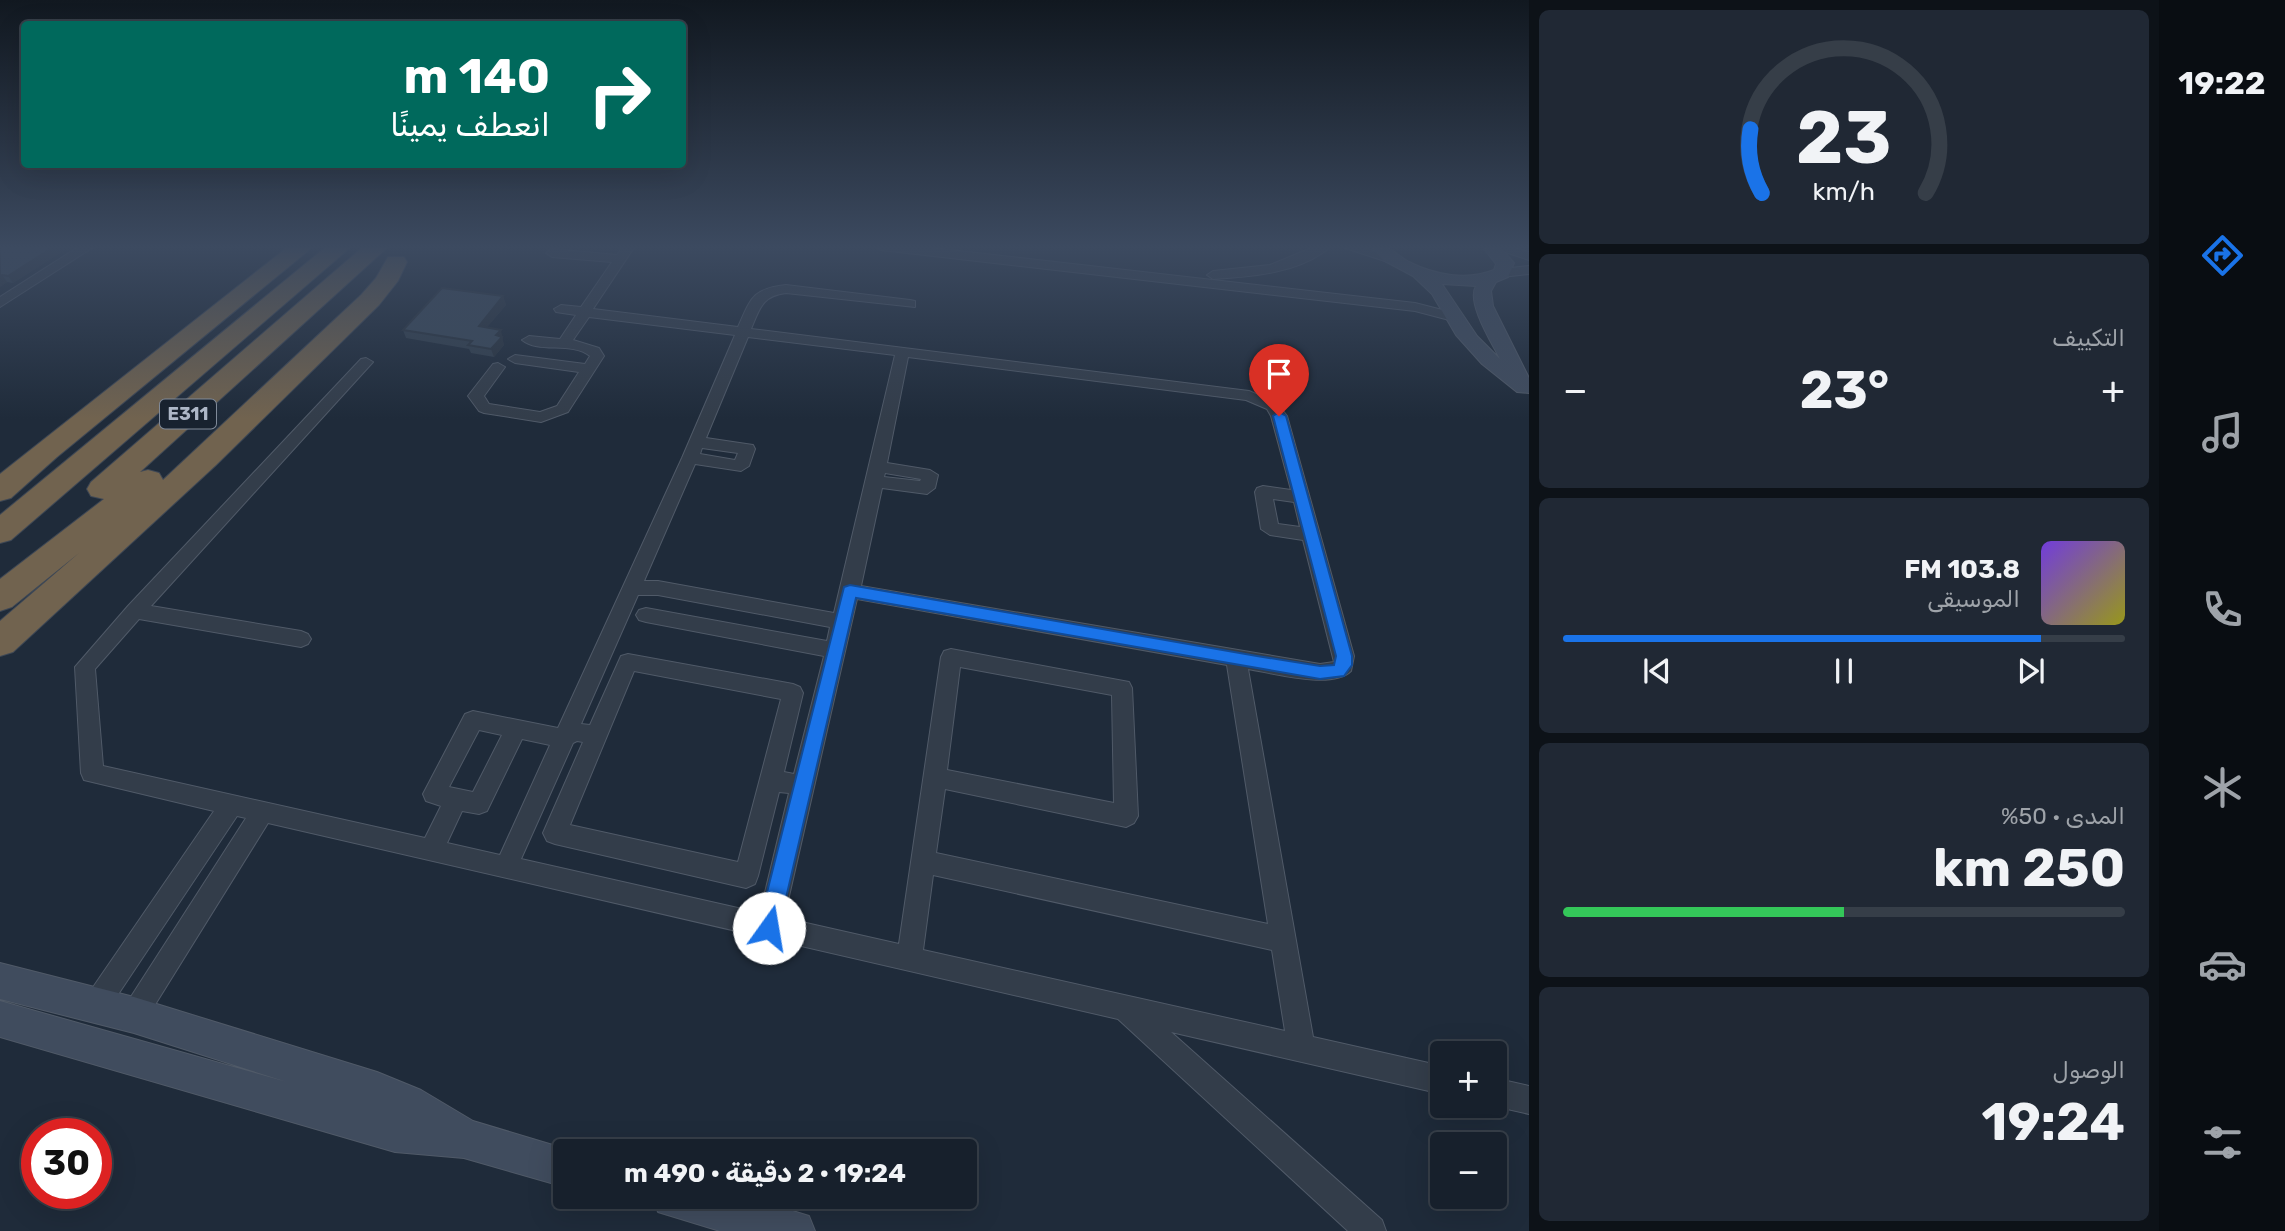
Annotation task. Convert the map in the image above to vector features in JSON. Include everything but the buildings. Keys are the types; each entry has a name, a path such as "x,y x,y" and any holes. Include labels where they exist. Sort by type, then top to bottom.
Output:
{"highway":[{"path":"0,491 47,450 231,303"},
{"name":"E311","path":"0,532 273,303"},
{"name":"E311","path":"0,585 129,464 331,303"},
{"path":"0,598 294,356 346,303"},
{"path":"0,642 206,458 365,303"},
{"path":"0,481 47,450"}],"street":[{"path":"564,343 591,303"},
{"path":"506,867 693,450 755,303"},
{"path":"904,303 909,304"},
{"path":"1383,303 1415,307 1457,318"},
{"path":"1448,303 1476,348 1526,393"},
{"path":"1484,303 1526,393"},
{"path":"561,309 1249,396 1272,406 1279,416 1302,498 1344,656 1344,665 1338,671 1320,672 850,591"},
{"path":"498,367 476,396 484,408 541,416 563,409 597,356 594,351 580,345 529,340"},
{"path":"769,928 850,591 902,354"},
{"path":"515,359 588,369"},
{"path":"366,362 85,667 92,773 1127,1011 1430,1077"},
{"path":"1302,498 1263,492 1270,529 1311,535"},
{"path":"631,588 658,588 841,622"},
{"path":"646,615 658,588"},
{"path":"135,611 301,639"},
{"path":"618,615 646,615 835,650"},
{"path":"804,644 812,617"},
{"path":"909,960 951,657 1122,688 1126,816 935,777"},
{"path":"1236,659 1301,1048"},
{"path":"628,662 793,693 771,780 746,876 555,833 628,662"},
{"path":"516,729 479,804 434,794 473,720 562,738 576,732 597,735"},
{"path":"771,780 802,786"},
{"path":"431,850 456,799"},
{"path":"96,1005 232,804"},
{"path":"134,1015 262,813"},
{"path":"924,862 1283,940"},
{"path":"0,981 134,1015 377,1091 407,1104 464,1138"},
{"path":"1127,1011 1371,1231"},
{"path":"0,1018 395,1132 464,1138 553,1164"},
{"path":"1507,1095 1529,1100"},
{"path":"716,1209 794,1231"}],"route":[{"path":"769,928 850,591 1320,672 1338,671 1344,665 1344,656 1279,416"}]}
